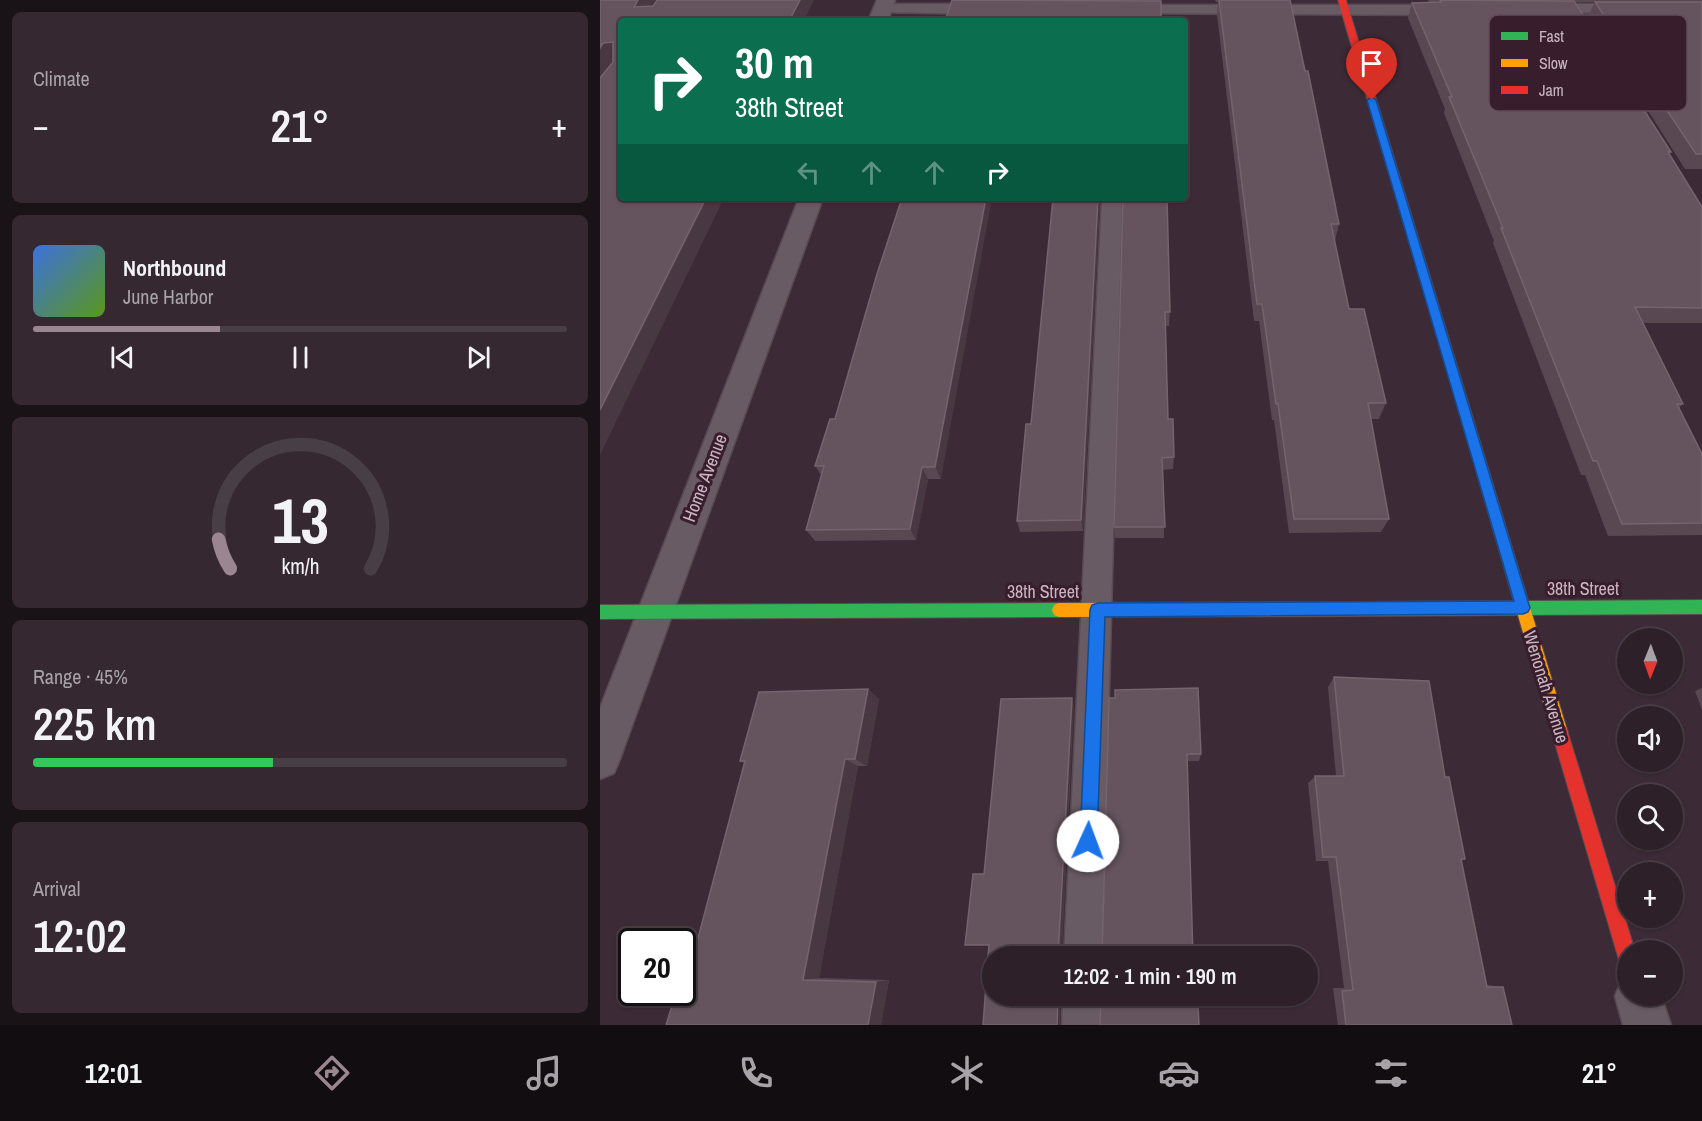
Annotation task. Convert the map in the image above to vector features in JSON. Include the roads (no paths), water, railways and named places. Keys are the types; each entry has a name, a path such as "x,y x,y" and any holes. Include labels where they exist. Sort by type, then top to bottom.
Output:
{"street":[{"name":"Wenonah Avenue","path":"1344,5 1622,940"},
{"name":"Home Avenue","path":"600,759 810,201"},
{"name":"38th Street","path":"600,612 1702,607"},
{"path":"1641,1006 1647,1025"}],"lane":[{"path":"1115,13 1344,5 1465,10"},
{"path":"882,10 1001,9"},
{"path":"1525,9 1702,9"},
{"path":"1573,9 1577,15"},
{"path":"1083,946 1112,201"},
{"path":"1081,1025 1082,1006"}]}
